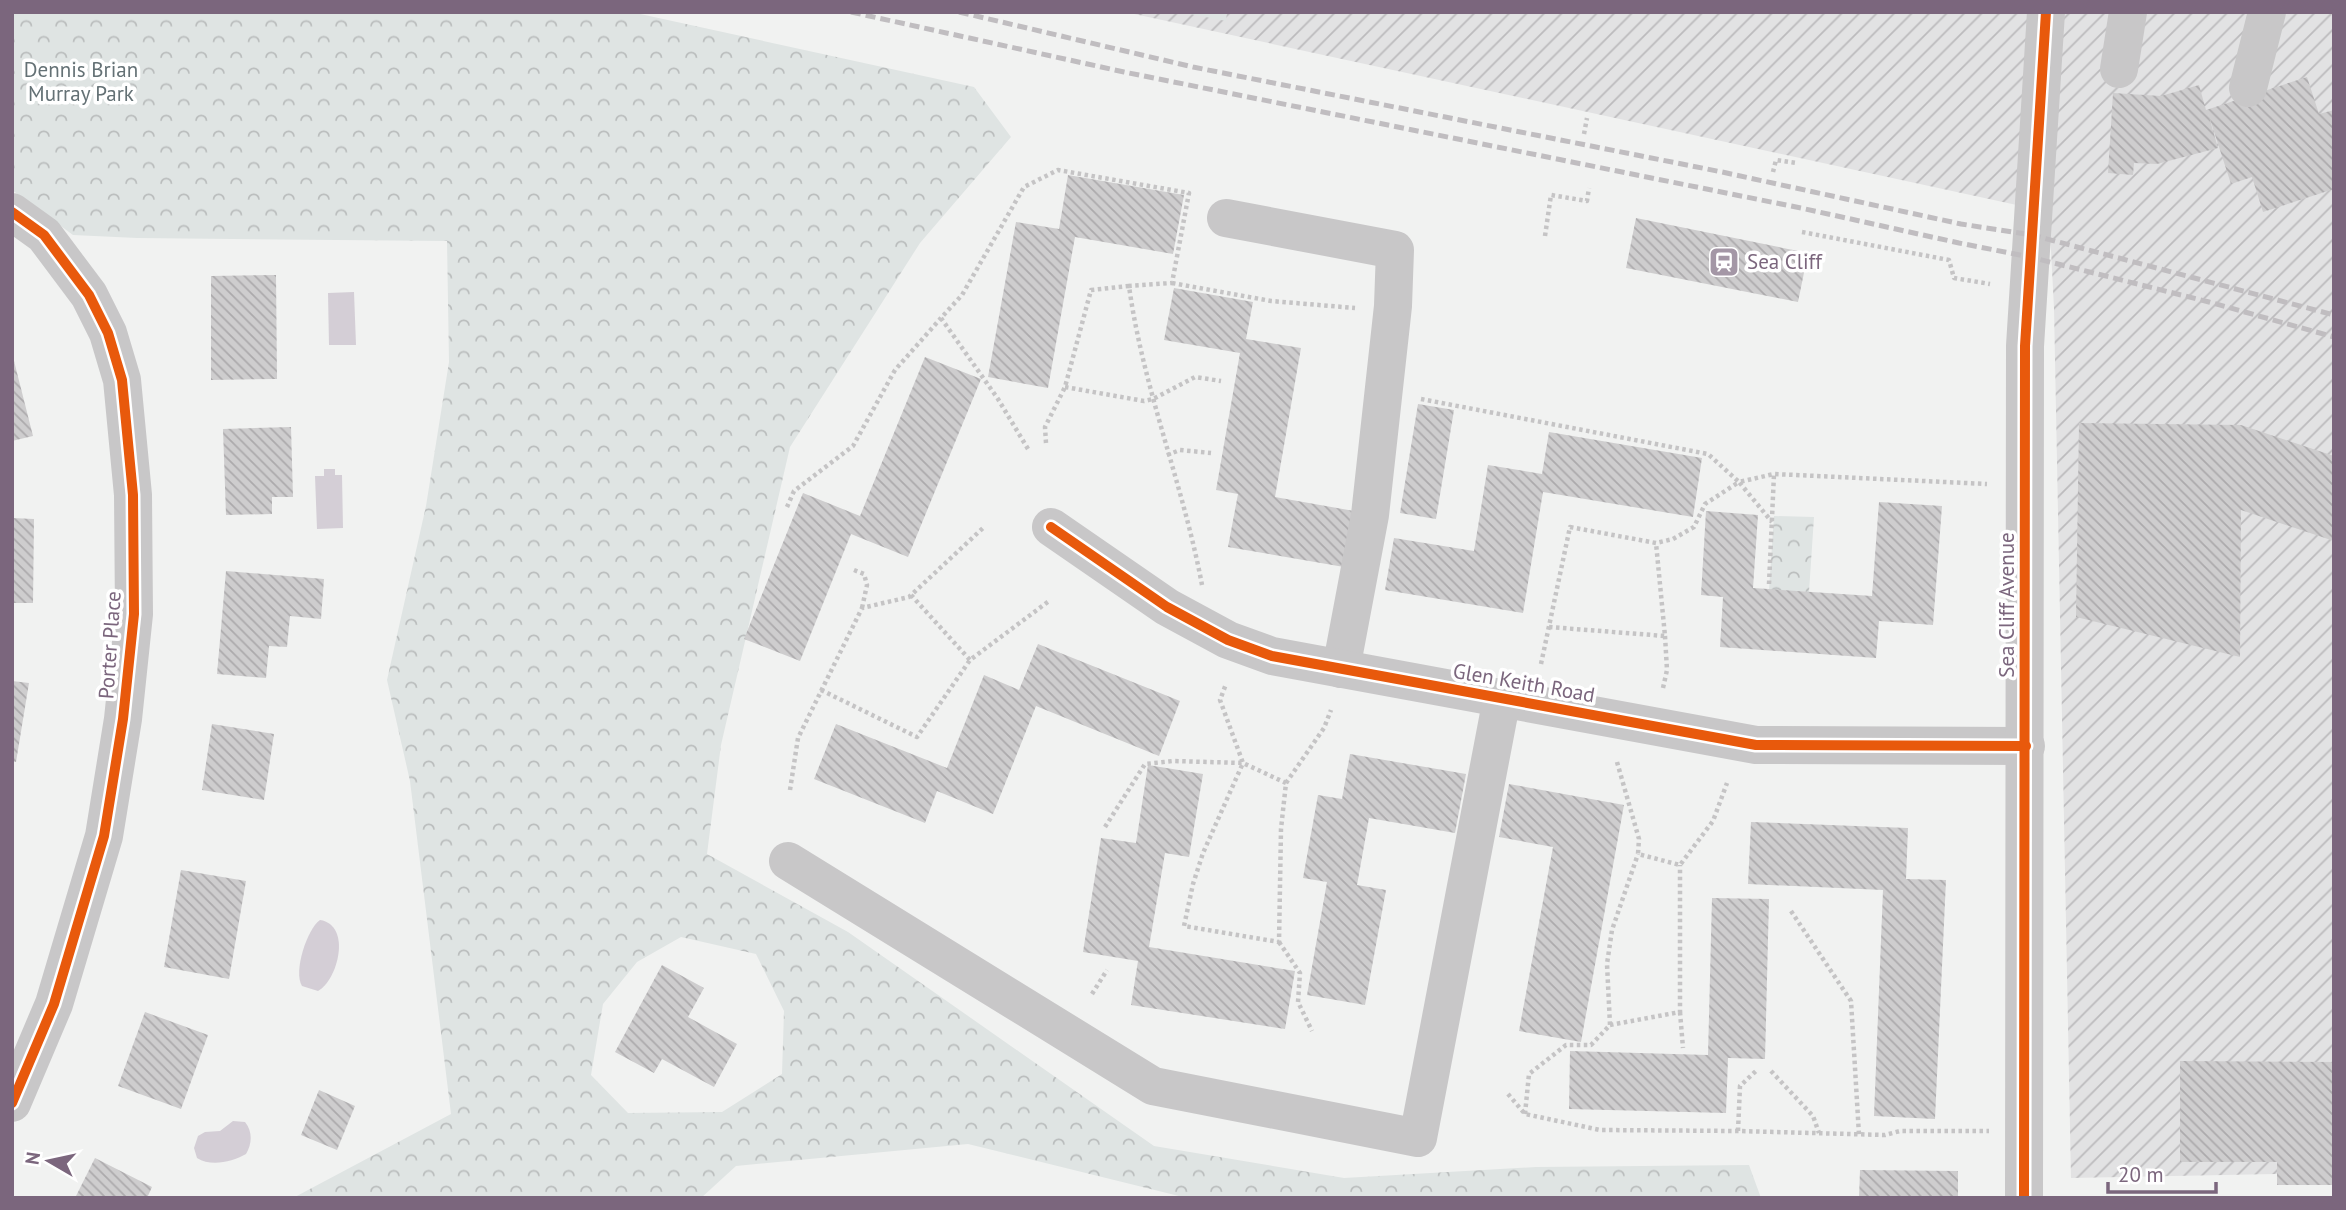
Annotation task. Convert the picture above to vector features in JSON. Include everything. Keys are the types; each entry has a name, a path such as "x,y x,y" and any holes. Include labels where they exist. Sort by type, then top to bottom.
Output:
{"street":[{"name":"Sea Cliff Avenue","path":"2024,1198 2025,346 2046,12"},
{"path":"2119,69 2128,12"},
{"path":"2248,88 2267,12"},
{"name":"Porter Place","path":"12,212 44,236 89,295 108,332 122,380 133,495 134,614 123,719 104,836 54,1004 12,1103"},
{"path":"1226,218 1395,250 1393,306 1370,515 1341,669"},
{"name":"Glen Keith Road","path":"1051,527 1167,607 1228,640 1272,656 1756,745 2026,746"},
{"path":"788,860 1153,1086 1418,1138 1502,698"}],"path":[{"path":"1584,134 1587,118"},
{"path":"1773,172 1776,160 1796,163"},
{"path":"787,507 794,491 853,446 895,370 962,295 1024,187 1058,170 1189,193 1172,283"},
{"path":"1545,236 1551,195 1587,201 1589,188"},
{"path":"1802,232 1949,260 1954,278 1990,284"},
{"path":"1046,443 1045,427 1065,387 1091,290 1172,283 1270,300 1363,308"},
{"path":"1129,286 1134,324 1167,455 1192,530 1202,585"},
{"path":"941,318 998,399 1028,449"},
{"path":"1065,387 1144,401 1195,377 1221,381"},
{"path":"1422,399 1709,454 1738,482 1772,522"},
{"path":"1167,455 1180,450 1211,453"},
{"path":"1769,584 1774,474"},
{"path":"1541,664 1570,527 1656,543 1673,539 1694,527 1705,504 1738,482 1774,474 1988,484"},
{"path":"862,608 911,595 983,528"},
{"path":"1656,543 1667,670 1663,688"},
{"path":"790,790 798,738 862,608 867,585 864,574 854,570"},
{"path":"911,595 970,660"},
{"path":"821,690 917,737 970,660 1049,601"},
{"path":"1549,627 1665,636"},
{"path":"1226,684 1220,701 1243,763 1203,853 1184,926 1279,942"},
{"path":"1312,1031 1298,1002 1300,973 1279,942 1281,829 1286,783 1324,727 1331,710"},
{"path":"1105,827 1145,764 1173,761 1243,763 1286,783"},
{"path":"1610,1025 1607,964 1612,930 1638,854 1639,839 1616,762"},
{"path":"1683,1048 1680,1012 1680,865 1713,821 1727,783"},
{"path":"1638,854 1680,865"},
{"path":"1791,911 1851,1001 1859,1135"},
{"path":"1092,994 1107,970"},
{"path":"1525,1114 1529,1074 1566,1045 1591,1045 1610,1025 1680,1012"},
{"path":"1738,1130 1740,1086 1758,1069"},
{"path":"1771,1071 1813,1116 1819,1133"},
{"path":"1508,1094 1525,1114 1600,1130 1738,1130 1859,1135 1885,1135 1900,1131 1989,1131"}],"shaded area":[{"path":"1125,12 2334,12 2334,1173 2071,1178 2054,308 2049,212"},
{"path":"354,292 356,345 329,345 328,293"},
{"path":"324,469 335,469 335,475 342,475 343,528 317,529 315,476 324,476"},
{"path":"320,920 330,924 339,942 336,965 325,985 318,991 302,986 299,971 306,941"},
{"path":"233,1121 245,1122 249,1130 250,1142 246,1154 222,1162 197,1158 194,1148 198,1136 205,1132 220,1131"}],"green space":[{"name":"Dennis Brian Murray Park","path":"12,12 631,12 974,87 1011,137 920,243 790,447 721,745 707,854 848,932 1154,1146 1344,1178 1536,1167 1749,1165 1761,1198 1187,1198 968,1144 736,1166 701,1198 293,1198 451,1114 410,781 387,680 426,506 449,362 447,241 73,235 12,190","holes":["681,937 756,954 784,1011 782,1074 722,1112 628,1113 591,1075 603,1004 637,962"]},
{"path":"1180,12 1227,12 1226,21"},
{"path":"1774,516 1814,517 1809,592 1769,590"}],"building":[{"path":"2307,77 2319,114 2334,110 2334,189 2263,212 2252,177 2231,184 2208,113 2218,148 2157,164 2134,163 2133,175 2108,173 2113,93 2161,96 2199,85 2206,110"},
{"path":"1068,175 1184,195 1173,254 1075,237 1048,388 988,377 1016,222 1059,229"},
{"path":"1636,218 1808,253 1798,302 1626,268"},
{"path":"276,275 277,379 211,380 211,276"},
{"path":"1174,288 1253,302 1246,339 1301,348 1275,497 1354,511 1344,567 1228,547 1238,494 1216,490 1240,353 1164,340"},
{"path":"12,353 33,436 12,441"},
{"path":"925,357 981,379 908,557 851,534 800,661 744,639 803,493 860,516"},
{"path":"1418,404 1454,410 1436,519 1400,513"},
{"path":"2079,423 2241,425 2334,456 2334,541 2241,510 2240,657 2076,617"},
{"path":"291,427 293,497 272,497 272,514 226,515 223,429"},
{"path":"1549,432 1702,458 1693,517 1543,492 1523,613 1385,590 1394,538 1474,551 1488,465 1542,474"},
{"path":"1879,502 1942,506 1933,625 1879,621 1876,658 1720,647 1723,597 1701,595 1706,511 1758,515 1753,588 1872,596"},
{"path":"12,518 34,519 33,603 12,603"},
{"path":"226,571 324,579 321,619 290,616 287,647 269,646 266,678 217,674"},
{"path":"1038,644 1180,701 1159,756 1036,706 993,814 937,791 925,823 814,779 836,724 947,768 984,675 1019,690"},
{"path":"12,681 29,683 16,762 12,761"},
{"path":"212,724 274,734 264,800 202,790"},
{"path":"1350,754 1466,774 1455,833 1369,818 1357,885 1386,890 1365,1005 1307,995 1327,882 1303,878 1318,795 1342,799"},
{"path":"1148,765 1203,774 1189,857 1165,853 1149,947 1295,971 1285,1029 1131,1005 1138,961 1083,952 1101,838 1136,843"},
{"path":"1509,784 1624,805 1581,1042 1519,1031 1553,847 1499,837"},
{"path":"1751,822 1908,828 1906,879 1946,880 1935,1119 1874,1116 1883,890 1748,884"},
{"path":"181,870 246,881 229,979 164,967"},
{"path":"1712,898 1769,899 1765,1059 1728,1058 1726,1113 1569,1109 1570,1051 1708,1055"},
{"path":"662,965 704,988 688,1017 737,1044 714,1087 662,1059 654,1073 615,1052"},
{"path":"145,1012 208,1035 181,1109 118,1086"},
{"path":"2180,1061 2334,1062 2334,1185 2277,1185 2277,1162 2180,1162"},
{"path":"319,1090 355,1106 337,1150 301,1135"},
{"path":"95,1158 152,1187 147,1198 75,1198"},
{"path":"1860,1170 1958,1171 1958,1198 1859,1198"}],"railway":[{"path":"851,12 1124,72 1801,208 2030,257 2334,337"},
{"path":"959,12 1193,67 1722,172 1961,224 2032,235 2334,315"}],"cycle path":[{"path":"2024,1198 2025,346 2046,12"},
{"path":"12,212 44,235 89,295 108,333 122,380 133,495 134,614 123,719 104,836 54,1004 12,1103"},
{"path":"1051,527 1167,607 1228,640 1272,656 1756,745 2026,746"}],"place":[{"name":"Sea Cliff","path":"1724,262"}]}
